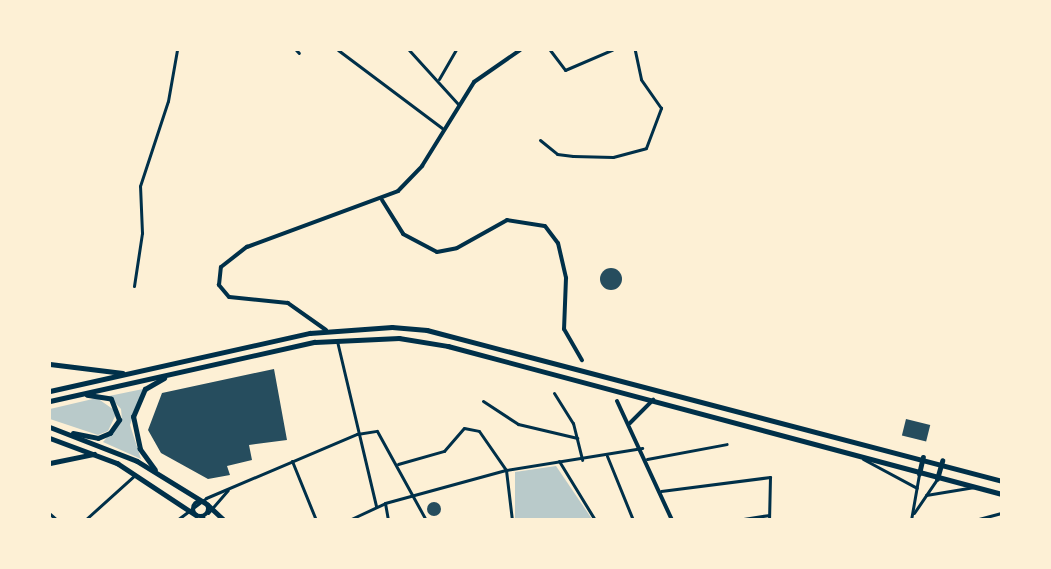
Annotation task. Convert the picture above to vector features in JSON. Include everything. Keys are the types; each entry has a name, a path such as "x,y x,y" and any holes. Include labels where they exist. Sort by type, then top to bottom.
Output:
{"main road":[{"path":"50,391 326,330 427,330 942,461 1002,481"},
{"path":"50,401 337,339 432,342 851,452 937,479 1002,494"},
{"path":"50,364 99,373 137,372"},
{"path":"156,472 140,449 133,417 145,389 168,376"},
{"path":"64,432 98,438 110,433 119,420 111,399 81,394"},
{"path":"50,427 156,472 212,508 224,519"},
{"path":"50,438 97,454 137,474 199,518"},
{"path":"50,463 97,454"},
{"path":"919,474 923,457"},
{"path":"937,479 942,461"},
{"path":"199,518 208,513 202,502"},
{"path":"199,518 202,502"}],"street":[{"path":"134,286 142,233 140,186 168,101 177,50"},
{"path":"338,50 442,128"},
{"path":"408,50 439,79 458,104"},
{"path":"439,79 456,50"},
{"path":"326,330 296,306 229,297 219,285 221,267 247,247 382,200 413,177 442,128 480,76 520,50"},
{"path":"550,50 564,70 612,50"},
{"path":"540,140 557,154 573,156 634,154 646,148 661,108 641,79 635,50"},
{"path":"382,200 403,234 437,252 457,248 512,219 550,231 566,278 562,322 582,360"},
{"path":"337,339 357,434 376,506"},
{"path":"554,393 577,438 582,460"},
{"path":"630,423 653,400"},
{"path":"483,401 518,424 577,438"},
{"path":"617,401 642,448 672,519"},
{"path":"398,464 444,451 464,428 489,440 507,470 512,519 507,519"},
{"path":"177,519 188,508 230,488 357,434 377,431 398,464 426,519"},
{"path":"647,459 728,444"},
{"path":"349,519 385,503 507,470 607,456 642,448"},
{"path":"851,452 917,488"},
{"path":"607,456 633,519"},
{"path":"292,461 316,519"},
{"path":"559,461 595,519"},
{"path":"85,519 137,474"},
{"path":"912,517 919,474"},
{"path":"662,491 770,477 769,517 737,519"},
{"path":"912,517 937,479"},
{"path":"926,495 974,487"},
{"path":"208,513 230,488"},
{"path":"385,503 388,519"},
{"path":"975,519 1002,513"},
{"path":"50,514 57,519"},
{"path":"359,514 360,519"}],"shaded area":[{"path":"143,389 130,425 141,459 103,442 122,420 121,409 109,396"},
{"path":"97,398 117,412 108,431 98,435 50,419 50,409"},
{"path":"556,466 592,519 515,519 515,472"}],"building":[{"path":"607,268 615,268 622,275 622,283 615,290 607,290 600,283 600,275"},
{"path":"274,369 287,440 249,445 252,460 227,466 230,475 208,479 161,453 148,430 162,393"},
{"path":"906,419 930,425 926,442 902,435"},
{"path":"434,502 439,504 441,509 439,514 434,516 429,514 427,509 429,504"}]}
